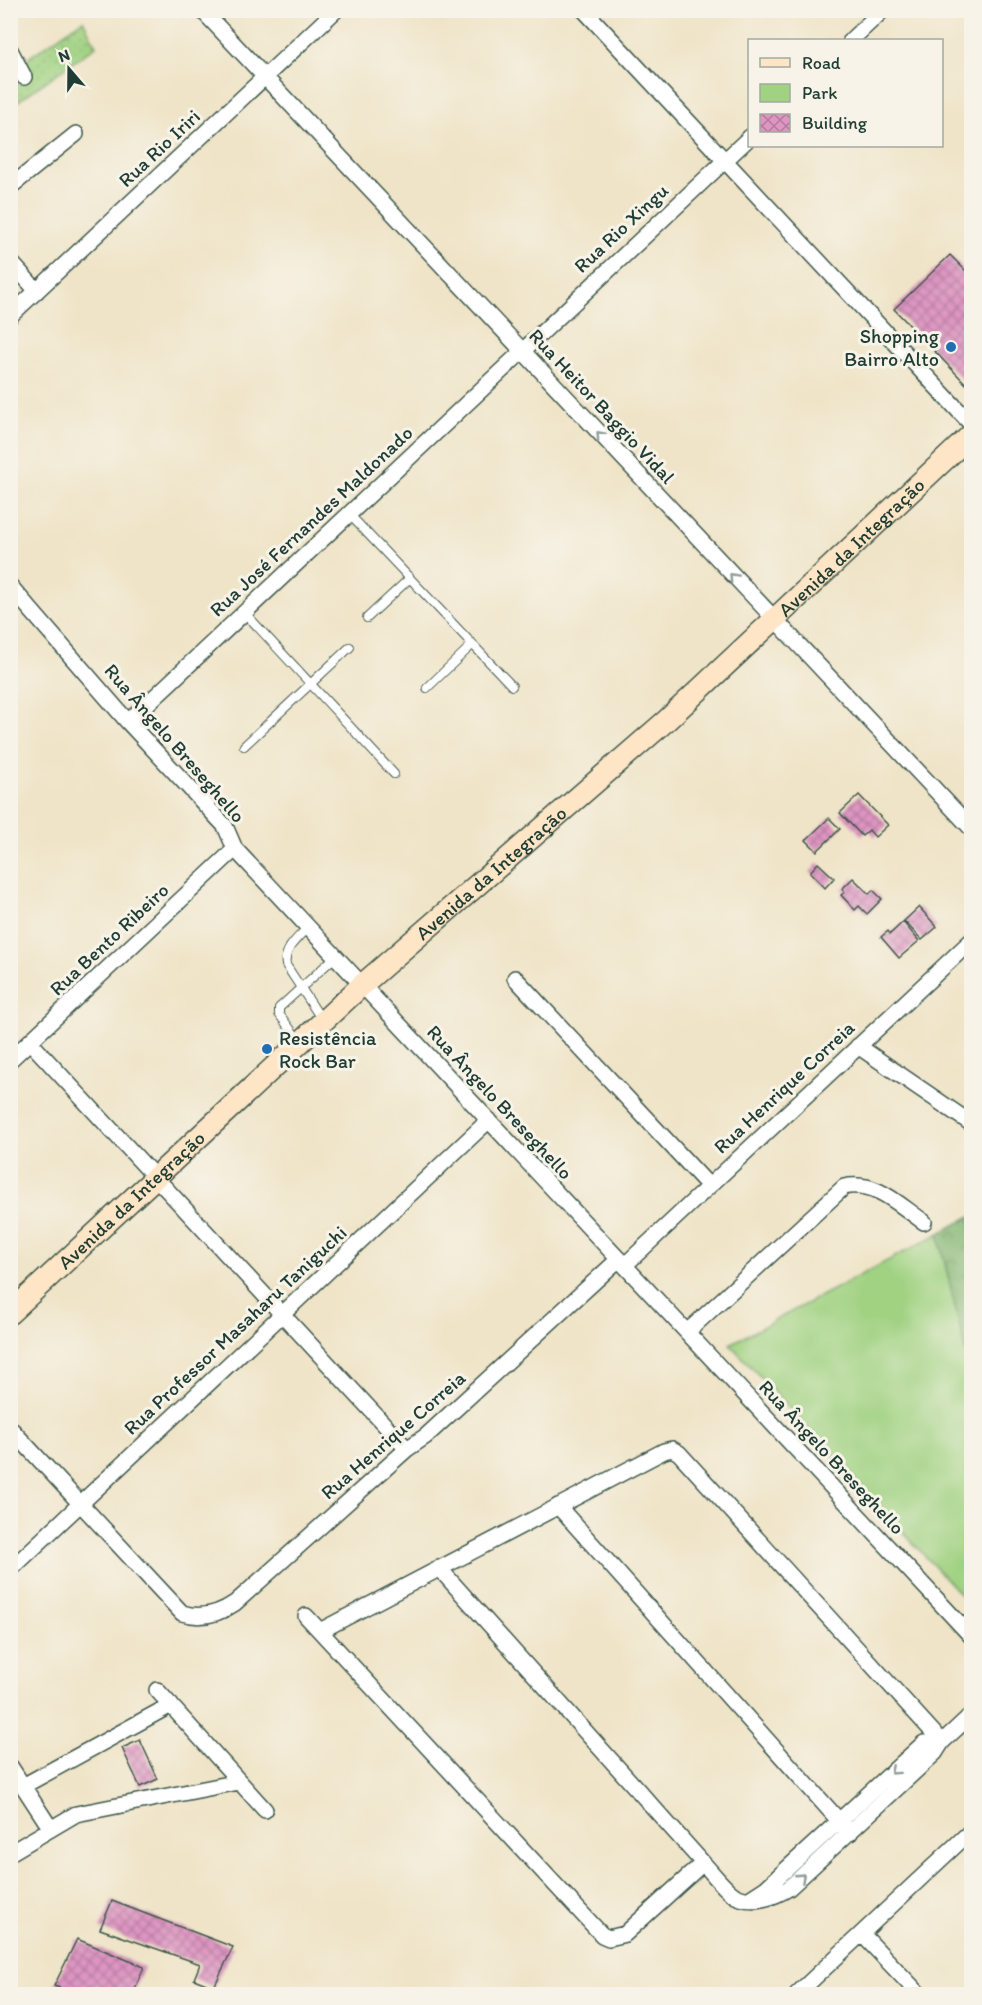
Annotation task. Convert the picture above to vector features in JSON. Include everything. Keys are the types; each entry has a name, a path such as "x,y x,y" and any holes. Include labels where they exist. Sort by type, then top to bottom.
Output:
{"main road":[{"name":"Avenida da Integração","path":"10,1312 362,985 625,757 972,434"}],"street":[{"name":"Rua Heitor Baggio Vidal","path":"202,10 773,620 972,829"},
{"name":"Rua Rio Iriri","path":"10,316 336,10"},
{"path":"584,10 972,425"},
{"path":"853,39 883,10"},
{"path":"10,50 24,77"},
{"path":"10,187 76,134"},
{"name":"Rua Rio Xingu","path":"522,351 748,139"},
{"path":"10,261 37,291"},
{"name":"Rua José Fernandes Maldonado","path":"128,722 522,351"},
{"name":"Rua Ângelo Breseghello","path":"10,586 128,722 225,826 236,849 972,1637"},
{"name":"Rua Bento Ribeiro","path":"10,1060 236,849"},
{"name":"Rua Henrique Correia","path":"81,1503 182,1613 197,1616 209,1615 227,1609 709,1186 972,940"},
{"path":"515,978 709,1186"},
{"path":"30,1042 407,1449"},
{"path":"858,1046 972,1124"},
{"name":"Rua Professor Masaharu Taniguchi","path":"10,1570 489,1120"},
{"path":"687,1332 844,1187 875,1188 924,1222"},
{"path":"10,1428 81,1503"},
{"path":"320,1631 664,1451 672,1449 679,1453 942,1742"},
{"path":"558,1506 850,1833"},
{"path":"439,1568 738,1898 768,1898 784,1892 935,1753 942,1742 970,1719"},
{"path":"306,1616 602,1935 609,1938 625,1934 704,1863"},
{"path":"157,1690 265,1810"},
{"path":"23,1786 171,1706"},
{"path":"749,1899 766,1888 924,1743 942,1742"},
{"path":"10,1767 51,1829"},
{"path":"10,1853 76,1814 239,1782"},
{"path":"797,1995 972,1830"},
{"path":"861,1934 919,1995"}],"lane":[{"path":"349,514 513,686"},
{"path":"367,618 410,578"},
{"path":"244,612 394,774"},
{"path":"427,688 473,644"},
{"path":"244,746 350,647"},
{"path":"308,927 288,948 285,958 286,965 324,1022"},
{"path":"300,1043 278,1010 301,986 336,956"}],"green space":[{"path":"83,20 96,46 11,106 11,70"},
{"path":"971,1216 971,1374 938,1234"},
{"path":"938,1234 971,1374 971,1606 730,1344"}],"building":[{"name":"Shopping Bairro Alto","path":"950,255 972,277 972,385 969,387 894,309"},
{"path":"859,795 888,825 875,837 869,830 862,836 840,813"},
{"path":"829,818 840,829 817,851 806,840"},
{"path":"818,863 834,878 825,888 810,872"},
{"path":"853,878 869,894 873,890 882,899 867,914 859,906 855,910 841,895 845,892 842,889"},
{"path":"919,907 937,927 922,940 904,921"},
{"path":"903,922 919,941 899,958 881,937 888,931 890,934"},
{"path":"140,1740 158,1779 140,1787 122,1748"},
{"path":"112,1901 233,1947 214,1987 194,1979 200,1964 100,1929"},
{"path":"77,1939 144,1967 133,1994 76,1994 54,1986"}],"place":[{"name":"Shopping Bairro Alto","path":"951,347"},
{"name":"Resistência Rock Bar","path":"267,1049"}]}
